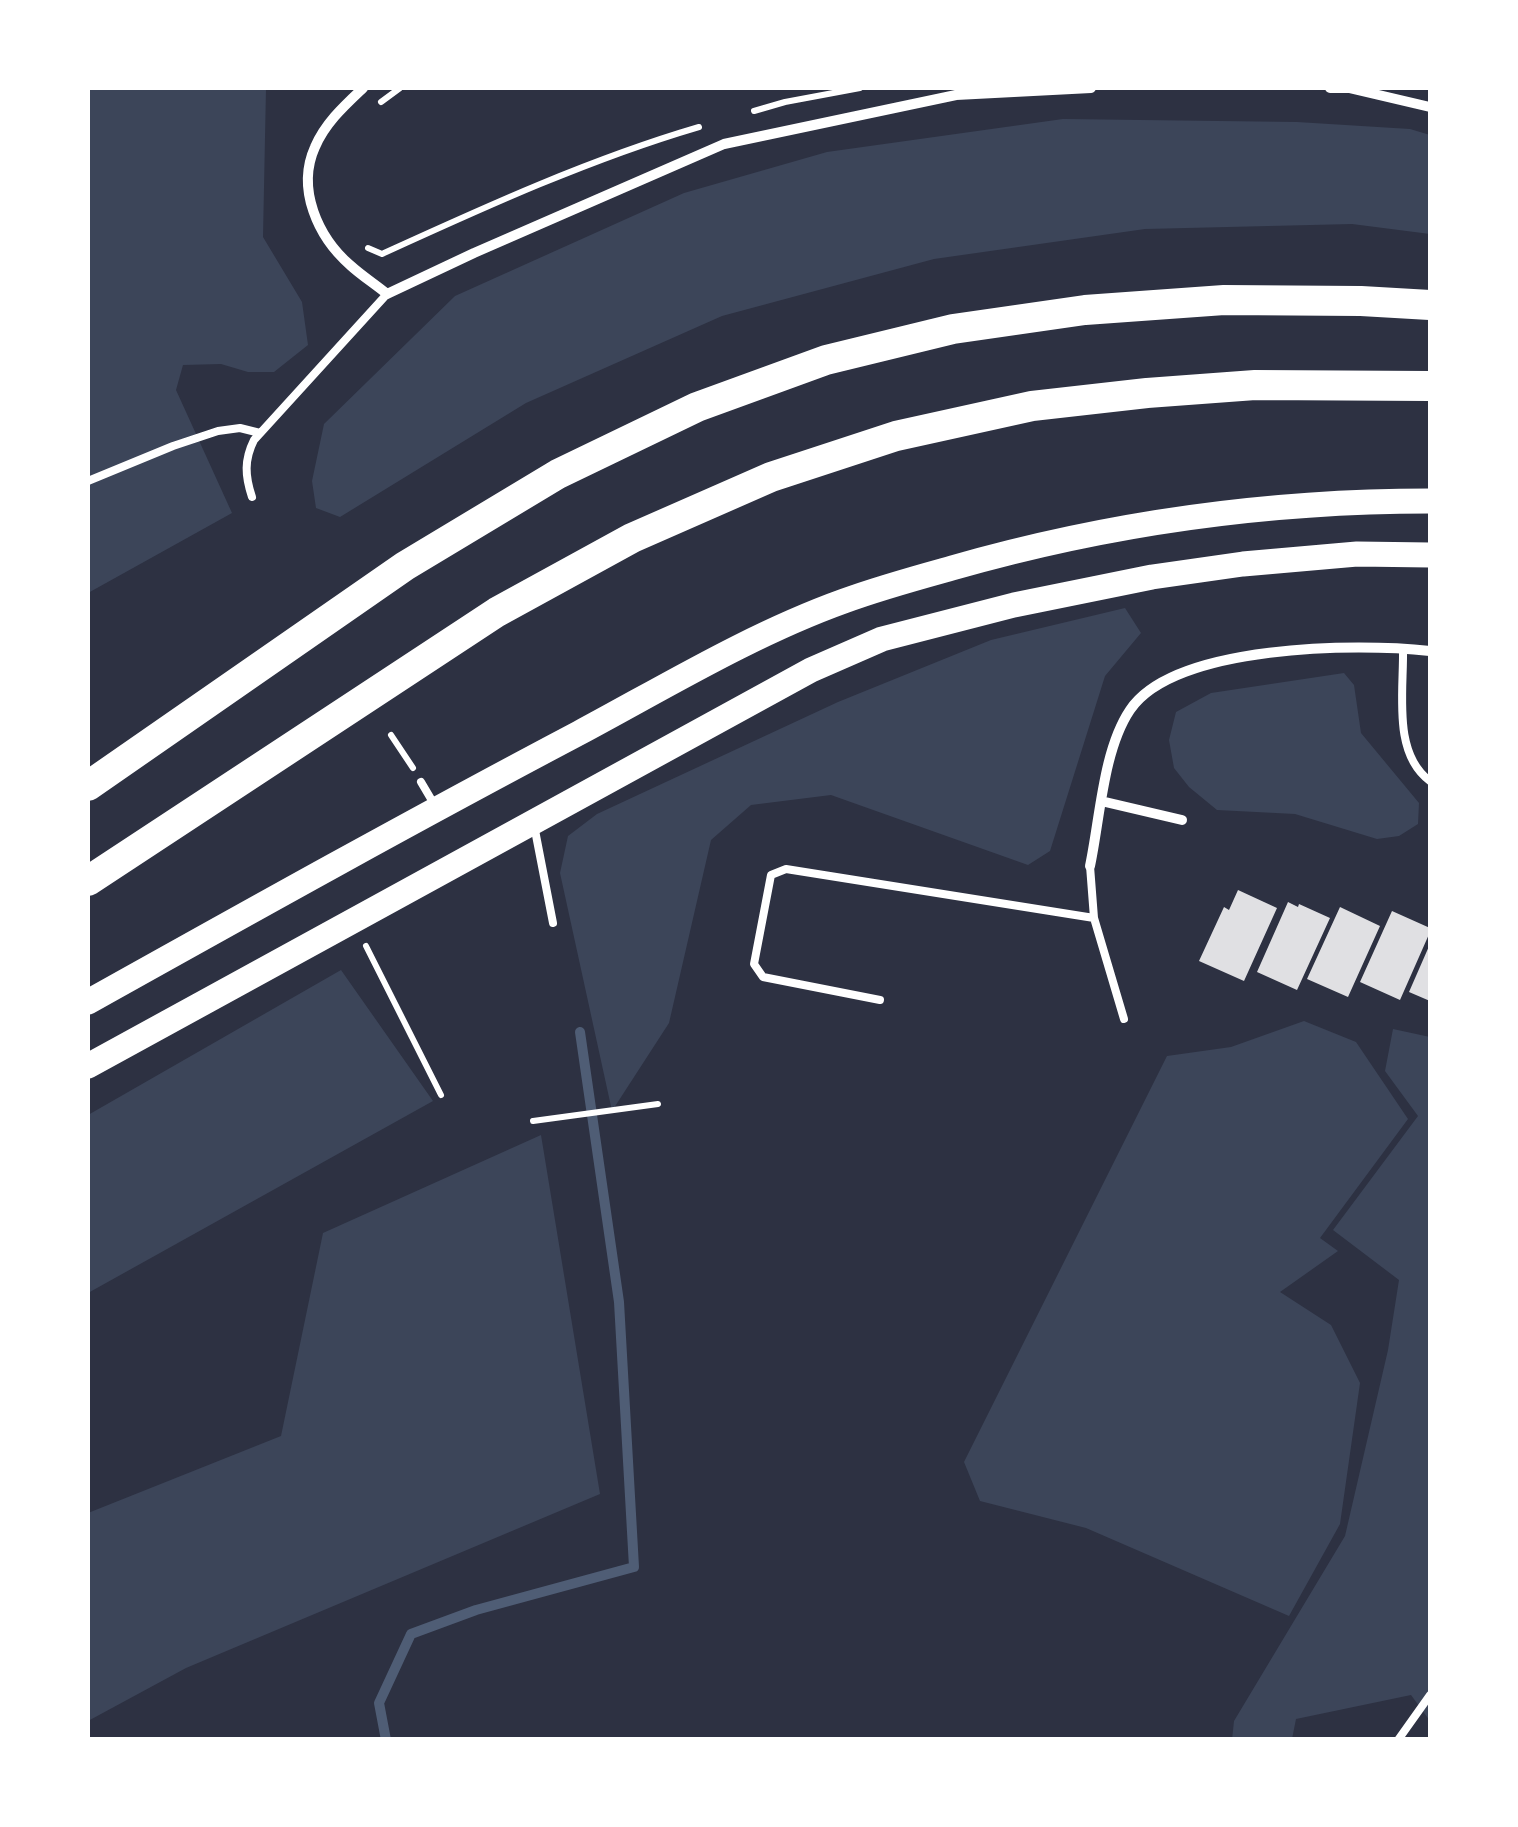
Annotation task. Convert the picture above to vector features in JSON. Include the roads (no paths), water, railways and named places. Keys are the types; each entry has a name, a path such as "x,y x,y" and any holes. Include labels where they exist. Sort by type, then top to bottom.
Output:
{"highway":[{"path":"88,786 405,566 558,474 697,407 826,360 952,329 1085,310 1224,300 1430,305"},
{"path":"88,880 497,612 632,538 772,478 896,436 1032,406 1254,385 1430,386"}],"main road":[{"path":"88,1002 436,808 715,660 842,602 1046,543 1190,516 1320,503 1430,501"},
{"path":"88,1066 810,670 882,639 1014,605 1152,577 1357,554 1430,556"}],"street":[{"path":"363,88 338,112 315,146 309,164 308,191 316,220 330,244 348,264 388,294 474,252 724,144 956,94 1092,88"},
{"path":"1330,88 1349,88 1430,107"},
{"path":"1090,866 1103,788 1117,736 1131,708 1169,678 1232,660 1276,653 1358,647 1430,652"},
{"path":"1102,801 1182,820"}],"lane":[{"path":"252,497 245,472 250,448 388,294"},
{"path":"88,481 218,432 240,428 260,434"},
{"path":"1404,648 1404,739 1414,764 1430,781"},
{"path":"421,782 436,808"},
{"path":"534,820 553,922"},
{"path":"1090,866 1094,918 1124,1020"},
{"path":"880,1000 763,978 754,964 771,875 786,869 1094,918"},
{"path":"1398,1740 1430,1694"}],"waterway":[{"path":"386,1740 379,1703 411,1634 476,1610 634,1567 619,1302 580,1032"}]}
